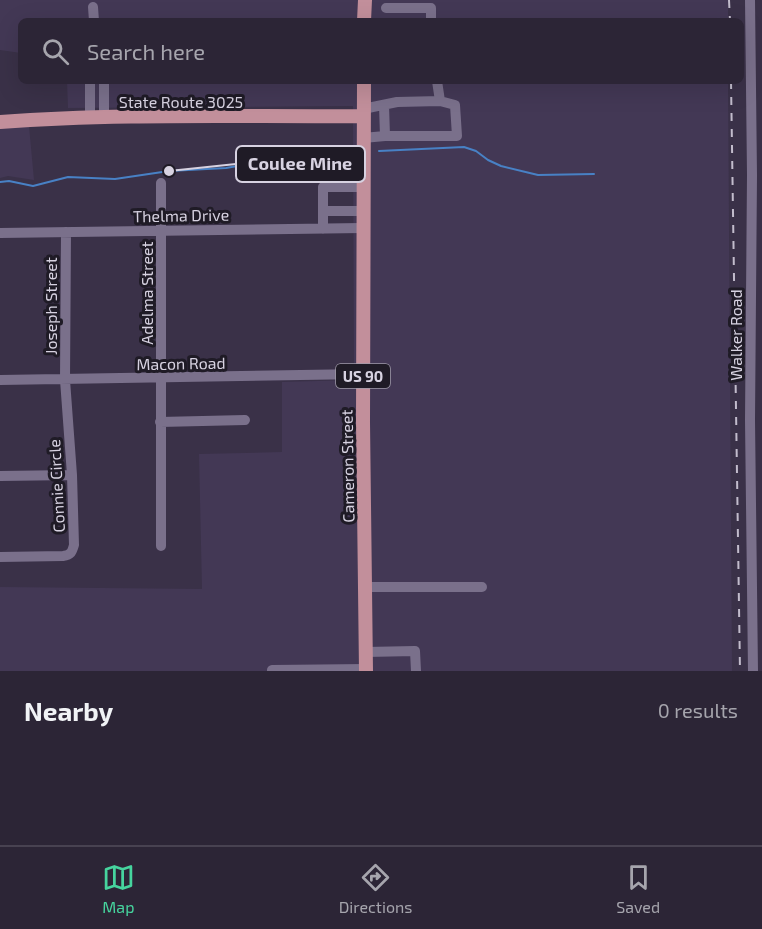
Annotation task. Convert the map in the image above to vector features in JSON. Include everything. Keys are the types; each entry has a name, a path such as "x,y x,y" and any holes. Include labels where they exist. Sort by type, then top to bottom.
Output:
{"main road":[{"path":"364,0 364,18"},
{"name":"Cameron Street","path":"364,84 362,228 366,670"},
{"name":"State Route 3025","path":"0,122 104,117 363,112"}],"street":[{"name":"Walker Road","path":"750,0 752,175 750,446 757,594 753,671"},
{"path":"93,7 94,18"},
{"path":"386,8 431,8 431,18"},
{"path":"90,84 90,118"},
{"path":"104,84 104,117"},
{"path":"437,84 440,102"},
{"path":"363,112 397,102 440,102 455,105 457,136 363,138"},
{"path":"384,105 385,136"},
{"name":"Adelma Street","path":"161,183 161,546"},
{"path":"323,229 323,187 363,187"},
{"path":"323,211 363,211"},
{"name":"Thelma Drive","path":"0,233 362,228"},
{"name":"Joseph Street","path":"65,380 66,232"},
{"name":"Macon Road","path":"0,380 363,374"},
{"path":"750,375 762,375"},
{"name":"Connie Circle","path":"0,557 63,556 71,553 74,544 72,475 65,380"},
{"path":"160,422 245,420"},
{"path":"750,446 762,446"},
{"path":"0,476 72,475"},
{"path":"365,587 482,587"},
{"path":"366,652 415,651 416,671"},
{"path":"272,670 366,670"}],"shaded area":[{"path":"0,0 728,0 728,18 18,18 18,53 0,50"},
{"path":"67,84 728,84 732,671 0,671 0,587 202,589 199,454 282,452 282,382 354,380 353,106 68,108"},
{"path":"0,126 29,126 34,180 8,176 0,178"}],"waterway":[{"path":"379,151 464,147 476,151 501,166 538,175 594,174"},
{"path":"0,182 9,181 33,186 68,177 115,179 169,171 226,168 289,157 348,153"}],"railway":[{"path":"729,0 730,18"},
{"path":"731,84 740,671"}],"place":[{"name":"Coulee Mine","path":"169,171"}]}
